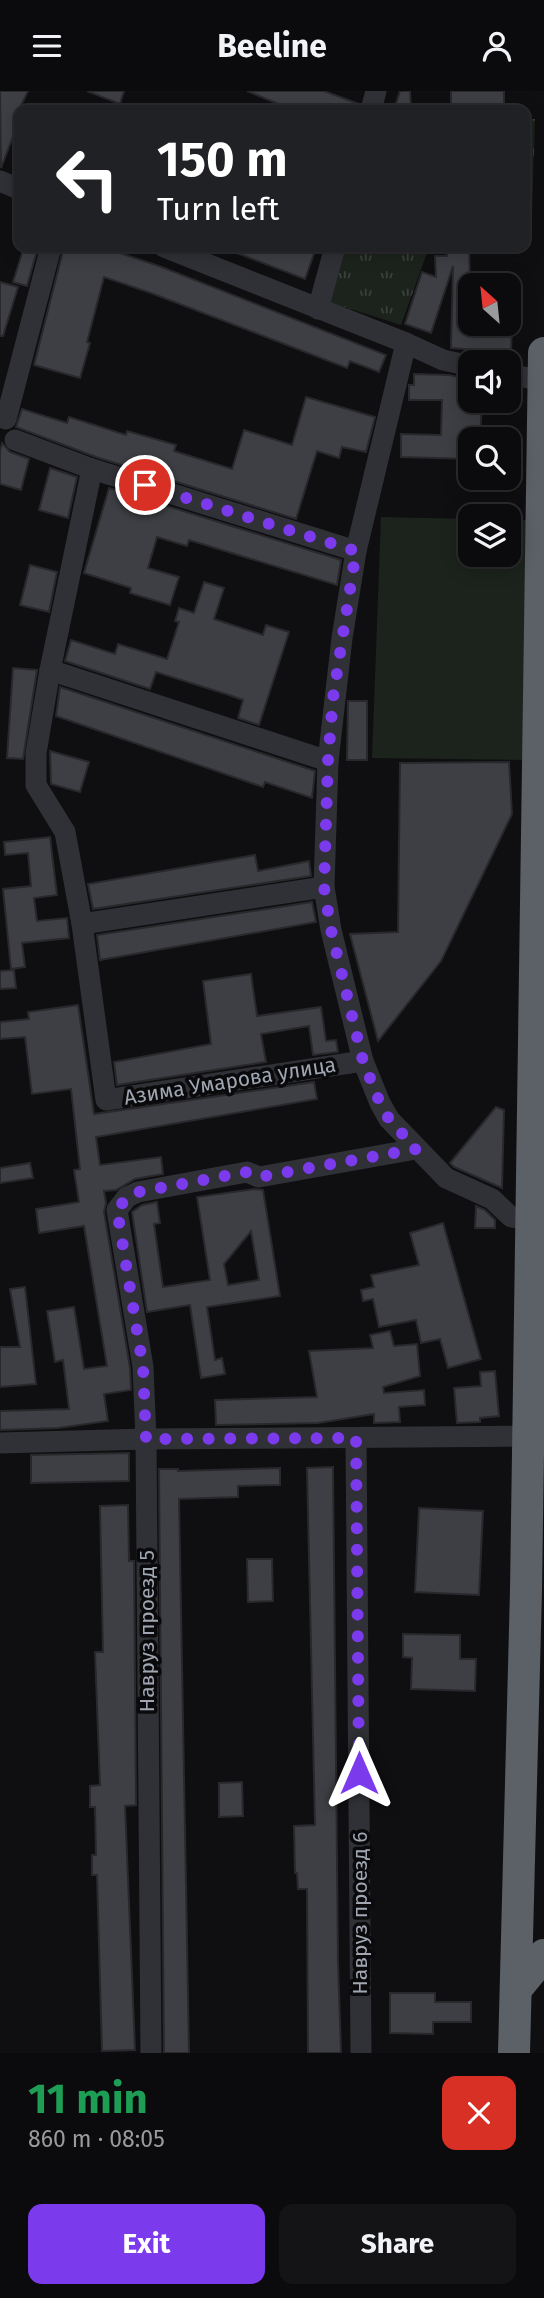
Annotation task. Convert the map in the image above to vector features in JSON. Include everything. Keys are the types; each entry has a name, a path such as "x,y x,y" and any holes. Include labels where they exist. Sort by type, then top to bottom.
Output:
{"highway":[{"path":"514,2053 527,1436 535,1234 544,353"},
{"path":"516,1989 544,1955"}],"street":[{"path":"6,419 50,252"},
{"path":"176,252 443,360 458,363"},
{"path":"318,309 334,252"},
{"name":"Азима Умарова улица","path":"406,343 356,551 333,698 324,887 331,930 363,1061 389,1119 446,1178 492,1199 535,1234"},
{"path":"521,376 543,381"},
{"path":"15,440 92,469 356,551"},
{"name":"Азима Умарова улица","path":"92,469 50,670 36,753 36,785 65,832 82,924 106,1100 363,1061"},
{"path":"50,670 328,761"},
{"path":"82,924 324,887"},
{"name":"Навруз проезд 5","path":"151,2053 146,1439 143,1367 117,1210 127,1197 138,1192 247,1172 259,1177 416,1149"},
{"path":"0,1443 527,1436"},
{"name":"Навруз проезд 6","path":"356,1438 361,2053"}],"green space":[{"path":"530,119 535,119 532,212"},
{"path":"343,252 427,252 401,325 329,302"},
{"path":"381,517 458,519 458,567 521,567 521,520 529,520 525,760 372,758"}],"building":[{"path":"0,91 28,91 21,105 14,105 14,134 1,168"},
{"path":"87,91 124,91 120,104"},
{"path":"247,91 324,91 359,104 359,105 281,105"},
{"path":"400,91 410,91 411,105 396,105"},
{"path":"451,91 504,91 504,105 451,105"},
{"path":"22,252 37,252 27,286 13,282"},
{"path":"63,252 117,252 386,355 379,372 350,361 347,368 104,277 80,378 34,365"},
{"path":"234,252 315,252 305,279"},
{"path":"447,252 469,252 470,273 458,273 458,336 512,336 511,350 451,348 453,266 431,333 405,324 422,272 436,277 435,256 447,256"},
{"path":"0,282 18,287 3,336 0,336"},
{"path":"414,374 458,377 458,413 481,413 481,427 458,427 458,459 401,457 401,434 441,435 442,400 409,400 409,385 414,385"},
{"path":"306,397 375,417 366,452 342,447 339,458 317,451 296,519 96,457 16,427 22,409 67,423 69,417 126,435 127,431 176,445 174,451 232,469 244,430 292,445"},
{"path":"2,443 10,452 29,459 21,490 0,484"},
{"path":"50,468 77,477 68,518 39,510"},
{"path":"109,488 341,560 337,585 189,540 187,546 157,537 148,568 179,577 170,605 130,593 131,588 84,573"},
{"path":"30,565 57,572 49,612 20,605"},
{"path":"204,582 224,588 214,619 263,635 266,625 289,632 259,725 238,718 243,700 229,695 156,672 150,689 65,661 71,640 115,654 118,644 167,659 179,622 175,621 179,608 194,613"},
{"path":"13,668 37,670 23,759 7,758"},
{"path":"60,687 315,771 312,798 265,782 263,787 56,716"},
{"path":"348,701 367,701 367,760 347,760"},
{"path":"50,751 89,762 80,792 51,784"},
{"path":"509,762 512,814 441,961 378,1041 350,934 398,932 400,763"},
{"path":"50,837 57,895 34,898 37,921 67,918 69,938 22,943 25,967 11,969 3,889 31,886 28,853 5,855 4,842"},
{"path":"255,855 258,871 309,861 311,876 93,909 88,884"},
{"path":"312,902 316,922 100,960 97,935"},
{"path":"14,970 16,988 0,989 0,971"},
{"path":"251,974 257,1016 321,1007 326,1041 336,1040 338,1052 313,1055 309,1026 261,1034 266,1062 117,1085 114,1062 211,1044 203,981"},
{"path":"78,1005 94,1114 314,1082 317,1099 96,1137 100,1165 161,1157 163,1174 135,1179 116,1190 104,1191 104,1212 130,1368 131,1390 104,1394 108,1421 58,1428 0,1430 0,1411 69,1409 63,1360 55,1362 47,1311 74,1307 84,1369 107,1366 84,1226 39,1233 36,1209 79,1202 74,1170 80,1169 71,1089 32,1094 25,1037 0,1039 0,1022 29,1019 28,1012"},
{"path":"496,1107 504,1110 502,1188 450,1163"},
{"path":"30,1163 33,1178 0,1183 0,1168"},
{"path":"263,1190 280,1296 207,1307 215,1360 222,1358 225,1374 201,1378 190,1305 147,1312 132,1212 142,1205 157,1202 160,1223 154,1224 163,1287 210,1280 197,1197","holes":["251,1231 259,1280 228,1285 224,1264"]},
{"path":"476,1206 485,1210 495,1220 495,1228 475,1228"},
{"path":"443,1223 481,1359 448,1368 440,1339 421,1343 416,1320 379,1327 373,1299 363,1301 361,1290 374,1287 371,1275 419,1265 410,1233"},
{"path":"25,1287 36,1384 0,1387 0,1347 20,1347 10,1289"},
{"path":"390,1331 394,1346 417,1344 420,1376 383,1387 384,1393 424,1390 425,1405 399,1407 400,1422 374,1423 374,1414 318,1423 216,1425 215,1400 317,1397 309,1351 373,1348 370,1335"},
{"path":"495,1371 499,1416 480,1418 480,1422 457,1423 454,1388 481,1386 480,1372"},
{"path":"129,1453 129,1481 31,1483 31,1455"},
{"path":"333,1467 341,2053 308,2053 307,1889 298,1889 294,1826 315,1825 307,1468"},
{"path":"280,1468 280,1485 238,1486 238,1497 179,1499 189,2053 164,2053 159,1469 178,1471"},
{"path":"128,1505 129,1561 134,1561 136,1805 125,1806 135,2050 102,2051 97,1875 92,1875 92,1855 96,1855 95,1807 90,1807 90,1786 100,1785 95,1652 103,1652 100,1506"},
{"path":"419,1508 483,1511 479,1595 415,1592"},
{"path":"247,1559 272,1559 273,1601 248,1602"},
{"path":"403,1634 460,1635 460,1659 476,1659 475,1691 411,1689 412,1658 403,1657"},
{"path":"242,1782 243,1816 219,1817 219,1783"},
{"path":"390,1993 435,1993 435,2002 471,2002 471,2022 433,2022 433,2034 390,2033"}],"route":[{"path":"145,485 356,551 333,698 324,887 340,972 363,1061 389,1119 416,1149 259,1177 247,1172 138,1192 127,1197 117,1210 143,1367 146,1439 356,1438 359,1773"}]}
